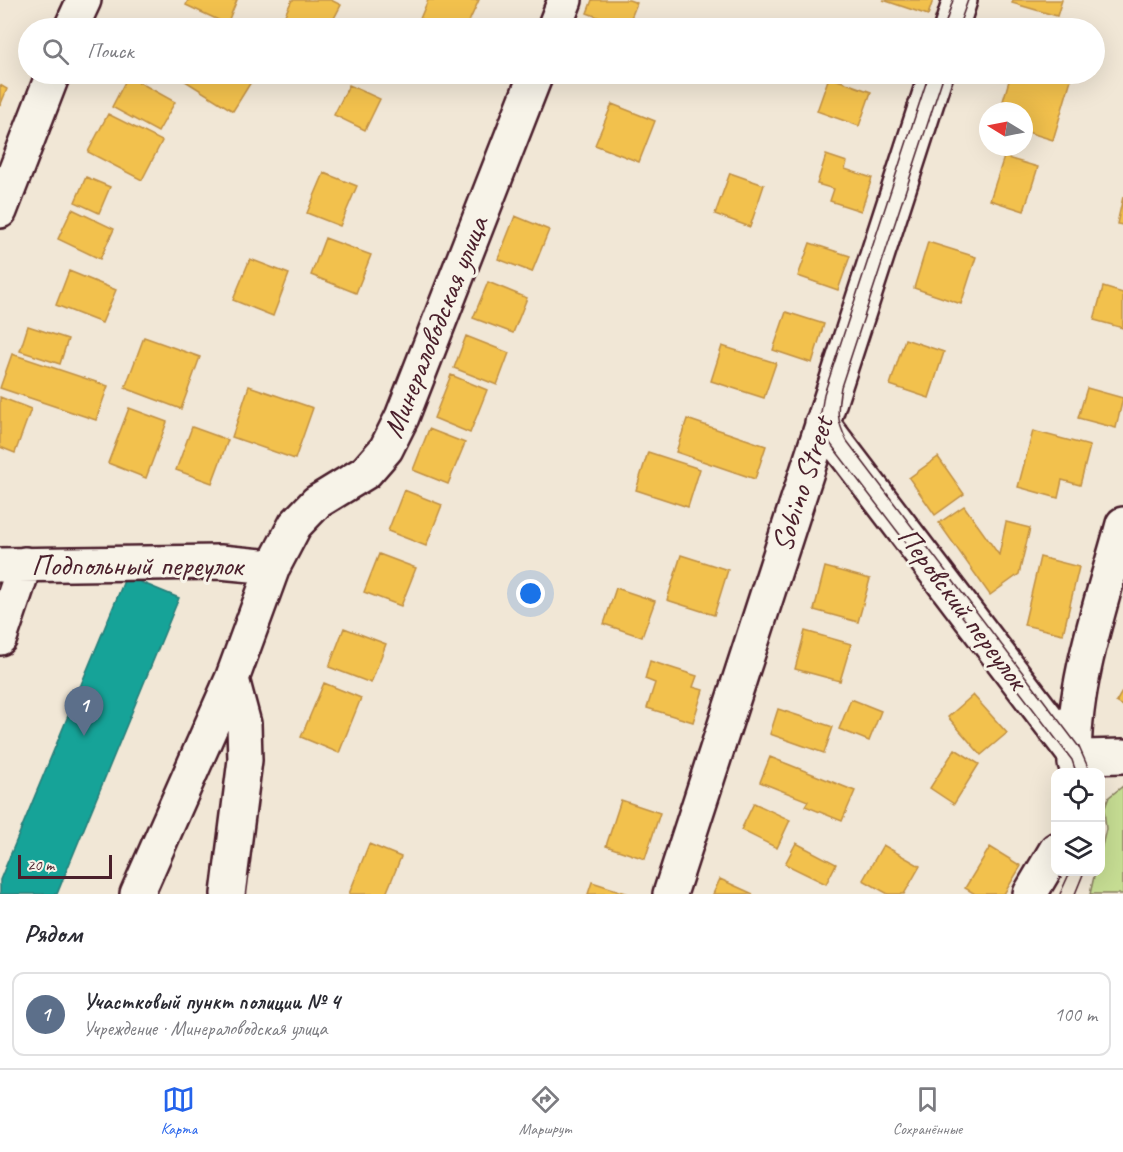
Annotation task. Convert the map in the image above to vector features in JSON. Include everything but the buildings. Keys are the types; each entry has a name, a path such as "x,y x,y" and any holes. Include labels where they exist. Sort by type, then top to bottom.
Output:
{"street":[{"path":"76,18 84,0"},
{"path":"558,18 565,0"},
{"path":"954,18 960,0"},
{"path":"0,211 49,84"},
{"name":"Минераловодская улица","path":"137,894 232,679 273,567 295,525 317,502 366,472 386,449 402,417 532,84"},
{"name":"Sobino Street","path":"670,894 933,84"},
{"name":"Перовский переулок","path":"822,423 1075,763"},
{"path":"1075,763 1074,741 1087,657 1123,524"},
{"name":"Подпольный переулок","path":"13,564 220,562 273,567"},
{"path":"0,638 13,564"},
{"path":"228,894 246,760 244,724 232,679"},
{"path":"1075,763 1084,757 1123,756"},
{"path":"1030,894 1051,858"}],"green space":[{"path":"1123,786 1123,894 1090,894 1094,876 1105,876 1105,807 1109,797"}],"tram line":[{"path":"947,18 953,0"},
{"path":"962,18 968,0"},
{"path":"926,84 824,394 820,419 823,434 1072,760 1075,768"},
{"path":"941,84 841,387 839,421 847,441 1079,747 1088,768"},
{"path":"1060,894 1068,876"},
{"path":"1075,894 1082,876"}],"place":[{"name":"Участковый пункт полиции № 4","path":"84,736"}]}
